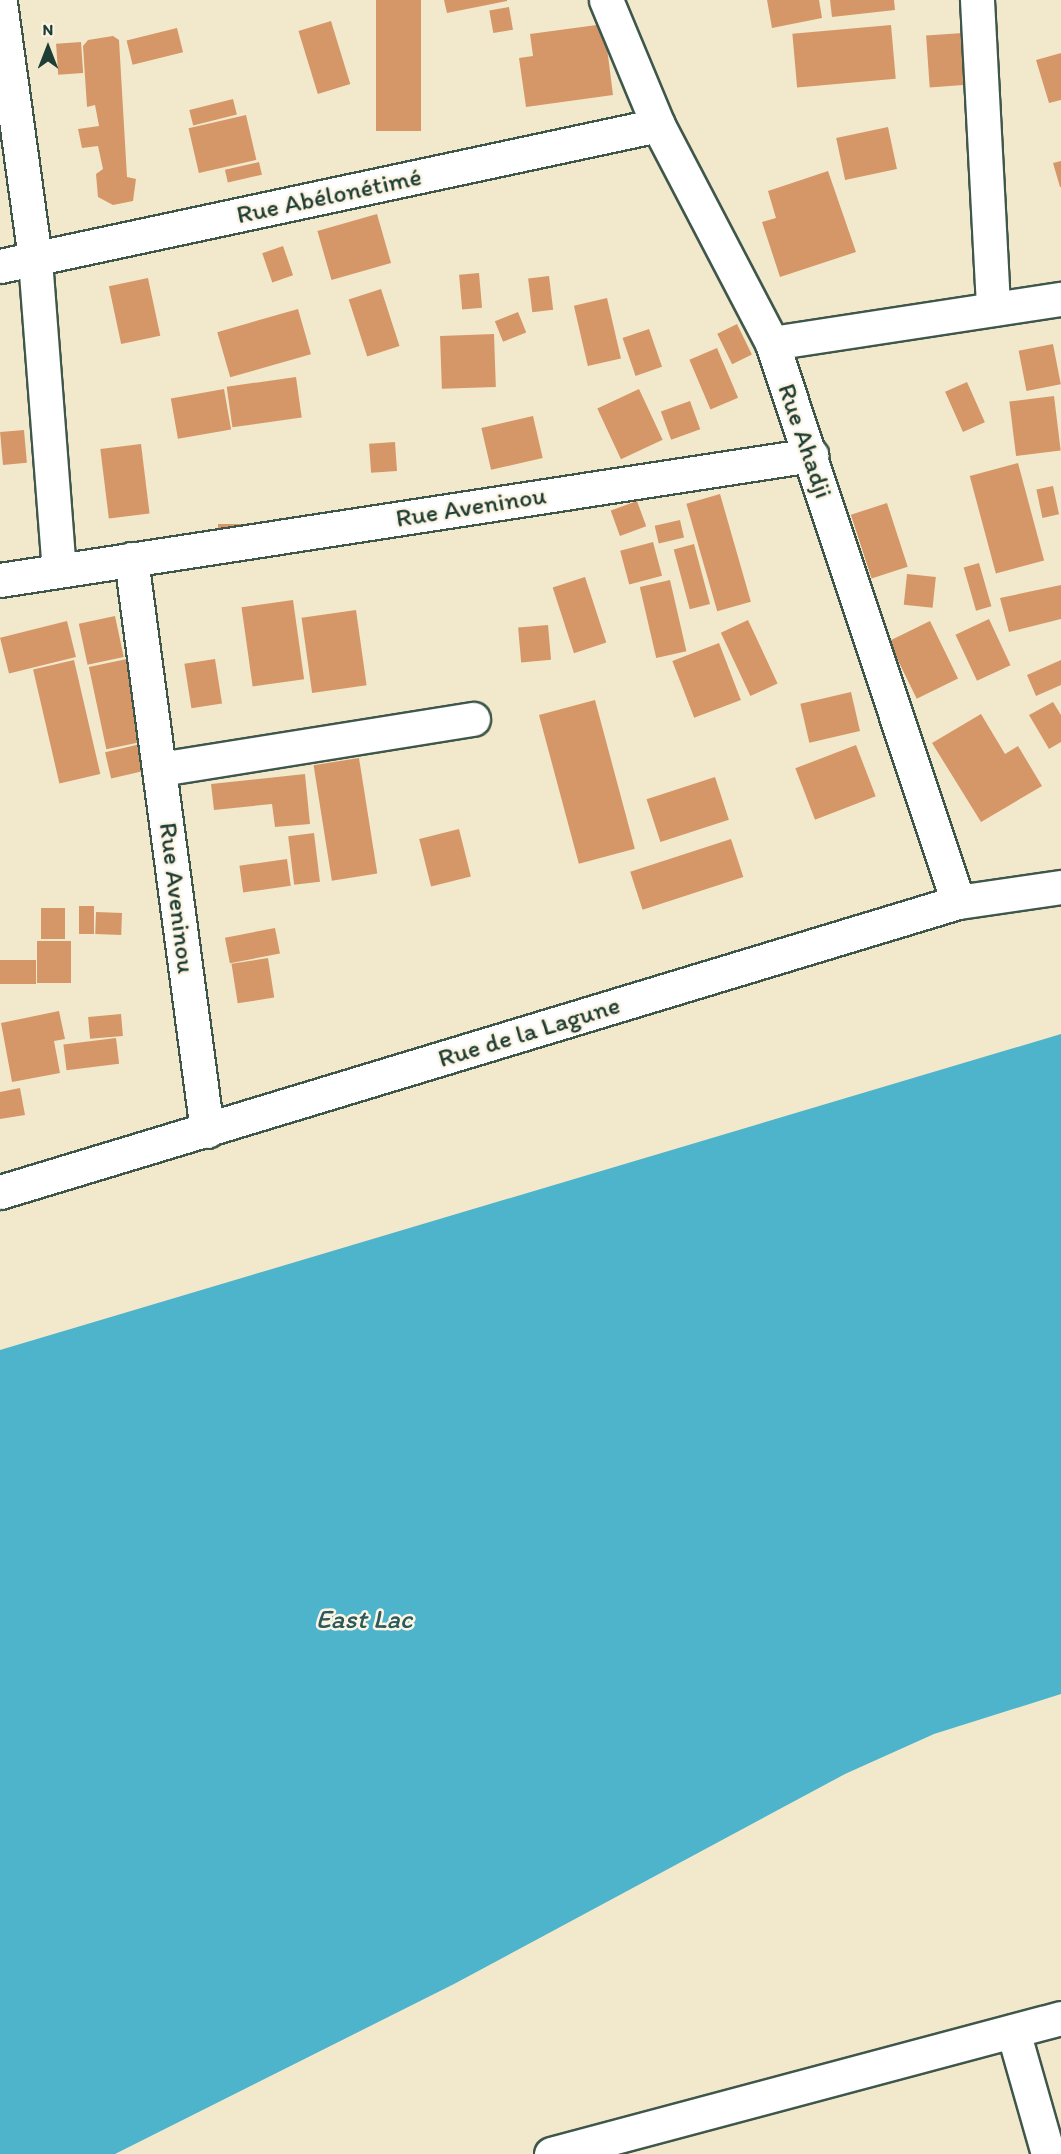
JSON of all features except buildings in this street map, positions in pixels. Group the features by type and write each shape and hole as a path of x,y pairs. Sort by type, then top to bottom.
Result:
{"street":[{"name":"Rue Ahadji","path":"606,0 658,125 772,343 958,902"},
{"path":"977,0 993,309"},
{"path":"0,3 35,260 59,569"},
{"name":"Rue Abélonétimé","path":"0,266 658,125"},
{"path":"772,343 1061,299"},
{"name":"Rue Aveninou","path":"0,580 59,569 811,455"},
{"name":"Rue Aveninou","path":"131,559 207,1131"},
{"path":"160,769 473,719"},
{"name":"Rue de la Lagune","path":"0,1192 958,902 1061,886"},
{"path":"551,2154 1061,2018"},
{"path":"1013,2031 1048,2154"}],"water":[{"name":"East Lac","path":"1061,1034 1061,1694 934,1734 845,1774 454,1984 115,2154 0,2154 0,1350"}]}
